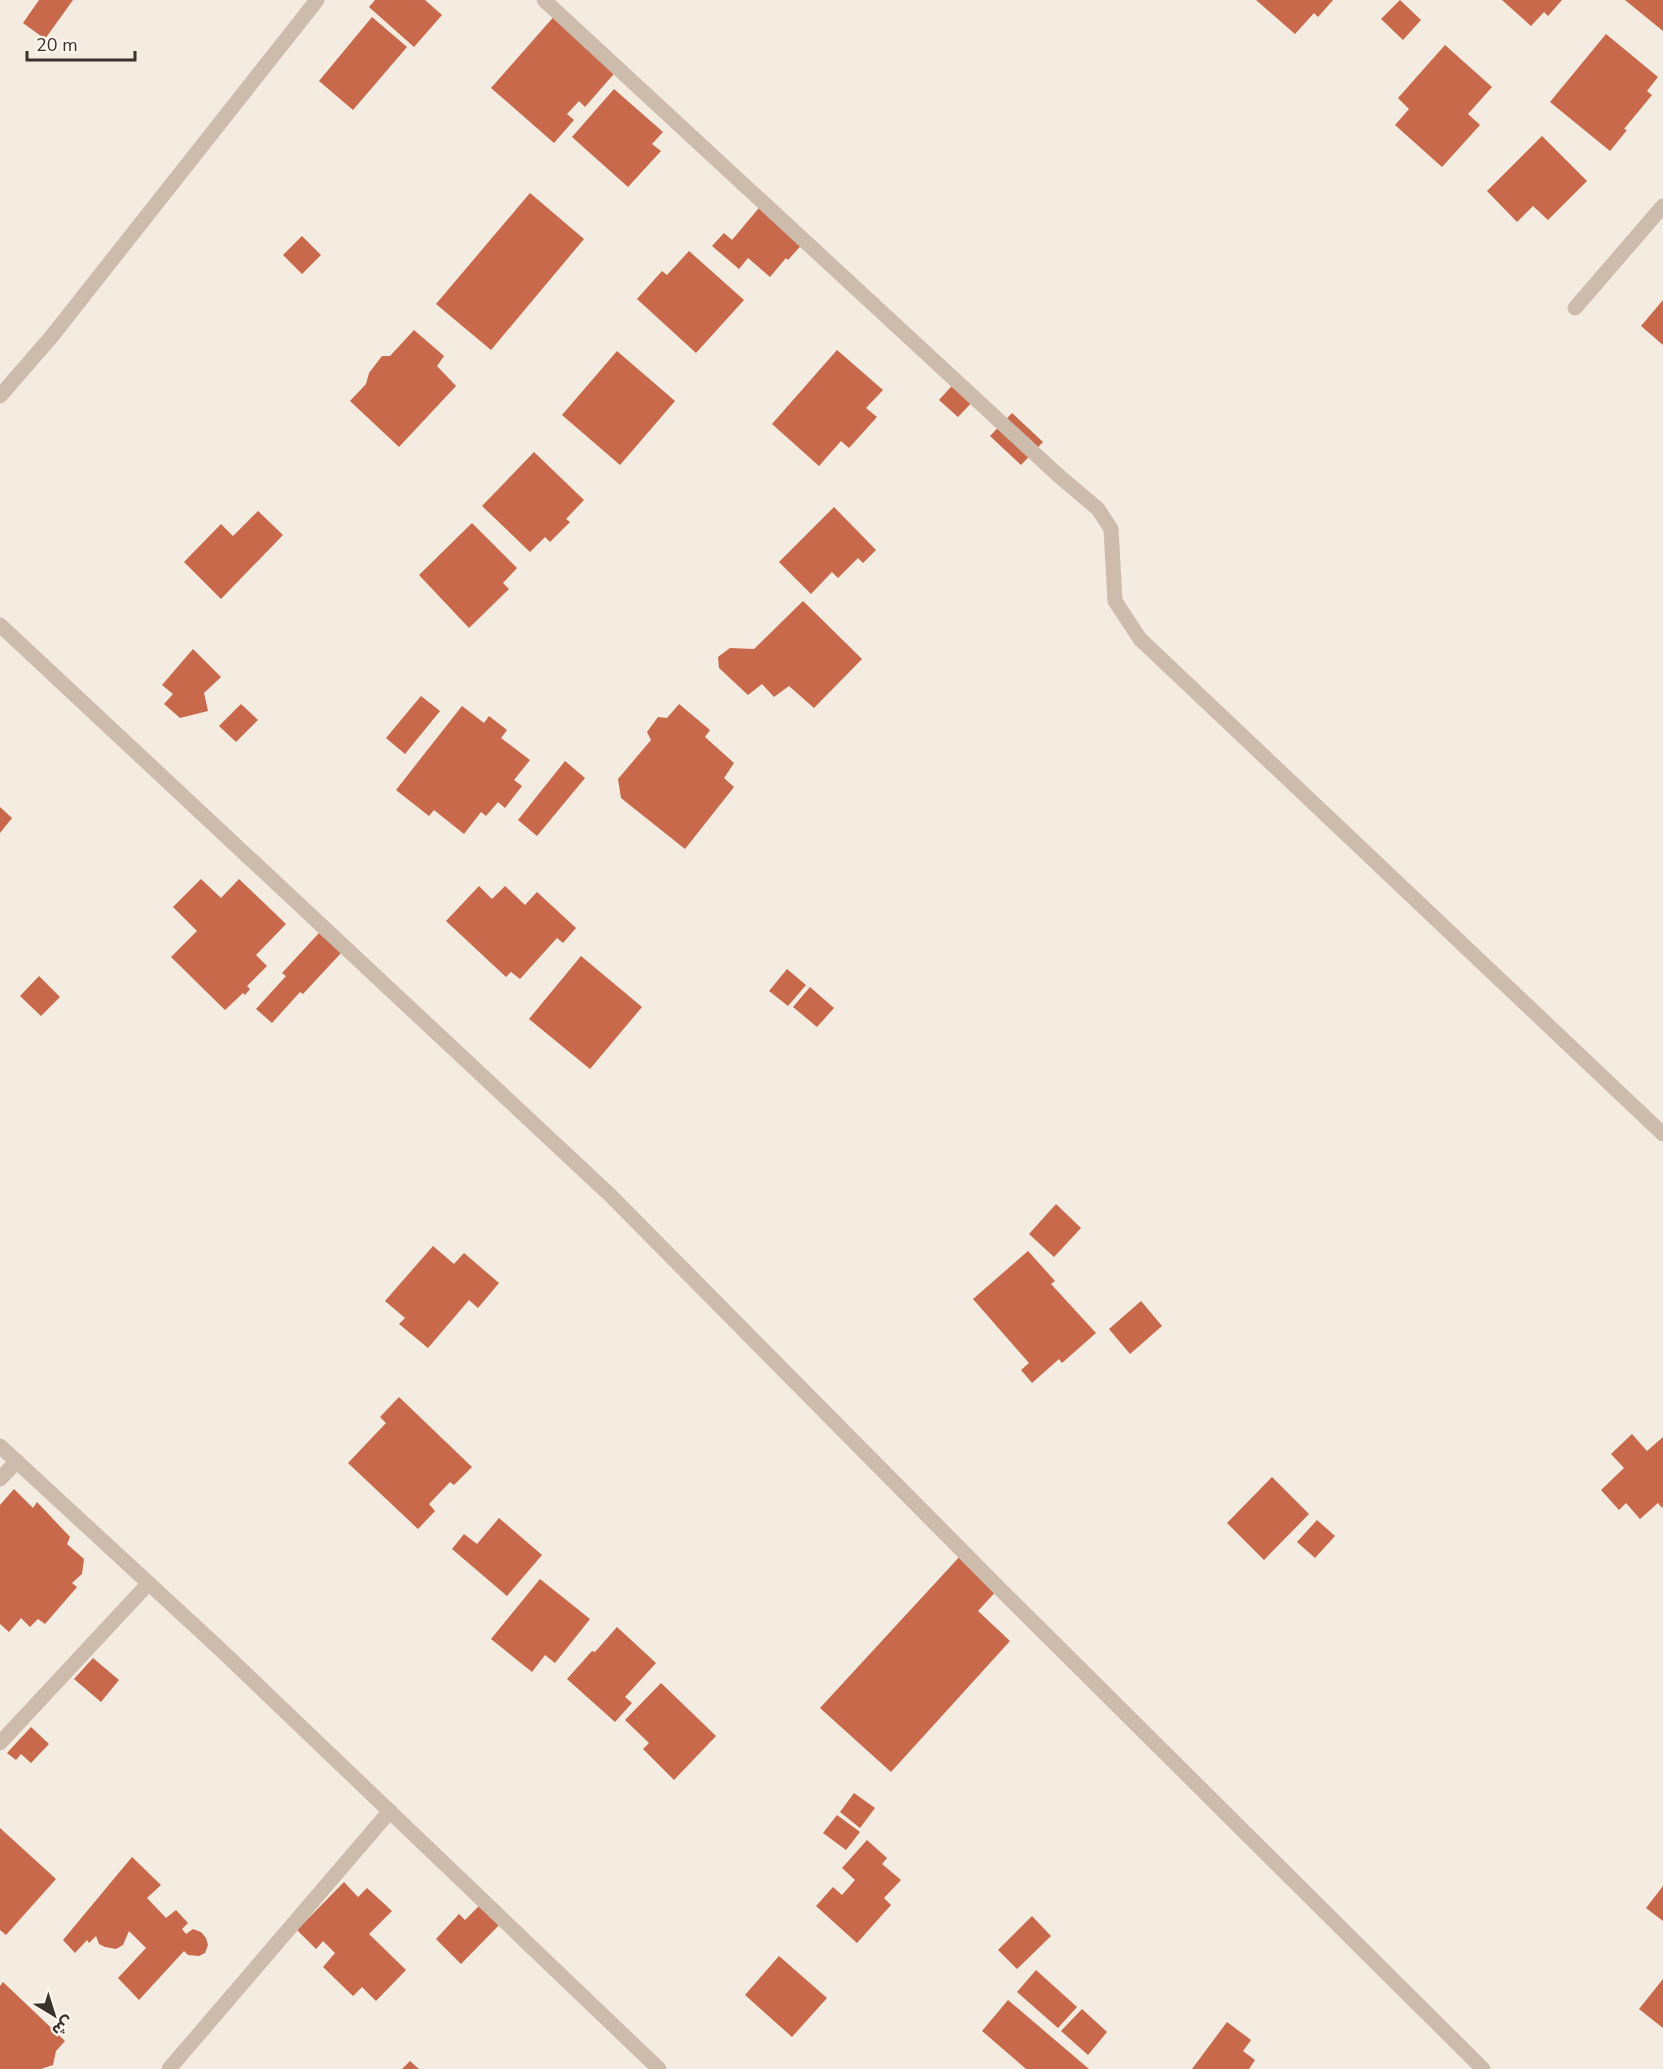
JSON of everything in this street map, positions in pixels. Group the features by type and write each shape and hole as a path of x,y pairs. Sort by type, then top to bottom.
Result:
{"street":[{"path":"0,396 52,336 317,0"},
{"path":"544,0 1059,476 1098,509 1111,529 1115,602 1140,639 1663,1134"},
{"path":"1575,308 1663,206"},
{"path":"0,625 610,1195 991,1579 1483,2069"},
{"path":"0,1446 149,1583 390,1812 643,2063 659,2069"},
{"path":"0,1479 17,1461"},
{"path":"0,1743 149,1583"},
{"path":"169,2069 390,1812"}],"building":[{"path":"39,0 73,0 45,39 23,23"},
{"path":"375,0 425,0 442,15 414,47 369,7"},
{"path":"1256,0 1333,0 1318,17 1314,13 1295,34"},
{"path":"1400,0 1421,20 1403,40 1381,19"},
{"path":"1502,0 1562,0 1548,16 1544,12 1531,26"},
{"path":"1625,0 1663,0 1663,31"},
{"path":"557,13 620,67 585,107 579,101 567,114 574,120 554,143 491,88"},
{"path":"372,17 407,47 353,110 319,81"},
{"path":"1606,34 1658,77 1647,91 1652,95 1624,129 1627,130 1610,151 1550,102"},
{"path":"1445,45 1492,87 1468,114 1480,125 1442,167 1395,125 1409,109 1398,98"},
{"path":"614,89 663,132 652,144 661,151 628,187 572,137"},
{"path":"1542,136 1587,181 1548,220 1533,206 1517,222 1487,191"},
{"path":"530,193 584,239 491,350 436,304"},
{"path":"763,203 806,240 770,277 748,258 739,269 712,246 724,233 732,240"},
{"path":"302,236 321,255 302,274 283,255"},
{"path":"689,251 744,300 696,353 637,299 662,271 667,275"},
{"path":"1663,300 1663,345 1641,326"},
{"path":"414,330 444,356 437,366 456,386 399,447 350,401 366,384 369,373 382,356 390,356"},
{"path":"837,350 883,390 866,408 877,417 849,448 841,441 819,466 772,424"},
{"path":"617,351 675,401 620,465 562,415"},
{"path":"959,378 978,396 958,417 939,400"},
{"path":"1012,413 1043,442 1021,465 990,436"},
{"path":"534,452 584,500 566,519 570,522 550,542 545,537 530,552 482,506"},
{"path":"834,507 876,550 863,563 858,558 838,578 832,572 811,594 779,562"},
{"path":"258,511 283,535 221,599 184,562 221,524 233,536"},
{"path":"472,523 517,568 503,583 509,589 469,628 419,575"},
{"path":"803,601 862,659 814,708 789,686 774,697 762,684 748,695 719,668 718,657 730,648 754,649"},
{"path":"193,649 221,677 204,693 208,711 180,718 164,704 173,694 162,685"},
{"path":"421,696 440,711 405,754 386,738"},
{"path":"241,704 258,720 236,742 219,726"},
{"path":"679,704 710,730 705,737 734,763 724,778 734,787 685,849 621,798 618,779 651,740 647,732 658,717 667,718"},
{"path":"462,706 484,723 489,716 507,730 501,738 530,760 514,780 522,786 505,808 498,802 486,816 481,812 464,834 434,810 429,816 396,790"},
{"path":"565,761 585,778 537,836 518,820"},
{"path":"0,807 12,818 0,833"},
{"path":"201,879 221,898 239,879 286,924 256,955 267,966 247,986 250,989 245,995 243,993 225,1010 171,957 197,931 173,907"},
{"path":"479,886 492,899 505,886 525,905 537,892 576,928 563,943 557,938 520,979 511,972 506,977 446,921"},
{"path":"319,933 341,953 303,994 300,992 272,1023 256,1009 286,976 282,973"},
{"path":"581,956 642,1007 590,1069 529,1019"},
{"path":"787,969 806,985 788,1006 769,991"},
{"path":"39,976 60,997 41,1016 20,996"},
{"path":"810,987 834,1008 817,1027 793,1007"},
{"path":"1056,1204 1081,1228 1054,1257 1029,1234"},
{"path":"433,1246 454,1264 464,1253 499,1283 478,1308 469,1300 428,1348 399,1324 405,1318 385,1301"},
{"path":"1028,1251 1055,1281 1051,1284 1096,1333 1062,1363 1059,1359 1032,1383 1021,1370 1029,1363 973,1299"},
{"path":"1141,1301 1162,1326 1130,1354 1109,1329"},
{"path":"399,1397 472,1467 454,1485 450,1482 429,1504 435,1511 418,1529 348,1463 386,1423 380,1417"},
{"path":"1632,1434 1647,1451 1663,1437 1663,1506 1662,1508 1658,1503 1640,1519 1626,1503 1619,1510 1601,1490 1624,1468 1611,1454"},
{"path":"1272,1477 1309,1514 1264,1560 1227,1523"},
{"path":"14,1489 33,1508 37,1502 70,1537 67,1544 84,1559 82,1574 72,1583 77,1587 45,1624 38,1619 30,1627 21,1618 9,1632 0,1624 0,1505"},
{"path":"499,1518 542,1555 507,1596 452,1549 464,1534 477,1544"},
{"path":"1317,1520 1335,1536 1315,1558 1297,1542"},
{"path":"962,1554 999,1588 978,1611 1010,1641 891,1772 820,1708"},
{"path":"540,1579 590,1619 555,1663 545,1655 532,1672 491,1639"},
{"path":"617,1627 656,1663 625,1697 632,1703 615,1722 567,1679"},
{"path":"93,1658 119,1680 101,1702 74,1679"},
{"path":"661,1683 716,1736 674,1780 643,1749 649,1743 625,1720"},
{"path":"31,1727 49,1744 31,1763 21,1754 16,1760 7,1753"},
{"path":"854,1793 875,1808 860,1828 840,1812"},
{"path":"837,1815 860,1832 846,1850 823,1833"},
{"path":"0,1828 56,1879 6,1935 0,1930"},
{"path":"867,1840 887,1858 882,1864 901,1880 884,1898 891,1905 857,1943 816,1906 833,1887 842,1895 855,1880 842,1868"},
{"path":"132,1857 161,1885 147,1898 166,1918 176,1910 188,1923 182,1929 186,1934 193,1929 201,1932 208,1945 205,1953 199,1956 188,1955 184,1951 139,2000 118,1978 146,1948 129,1931 123,1945 116,1949 99,1944 96,1936 89,1943 87,1940 75,1953 63,1940"},
{"path":"344,1882 358,1897 367,1888 392,1911 369,1934 406,1970 376,2001 362,1987 353,1996 323,1967 335,1953 323,1941 316,1949 297,1930"},
{"path":"1663,1886 1663,1921 1646,1908"},
{"path":"484,1901 504,1920 461,1964 436,1939 459,1914 465,1920"},
{"path":"1032,1916 1051,1936 1017,1969 998,1950"},
{"path":"779,1956 827,1998 792,2037 745,1995"},
{"path":"1036,1970 1077,2007 1058,2028 1017,1992"},
{"path":"1663,1979 1663,2028 1639,2009"},
{"path":"3,1982 65,2041 56,2051 53,2065 41,2069 0,2069 0,1986"},
{"path":"1008,2000 1089,2069 1026,2069 982,2031"},
{"path":"1082,2009 1107,2032 1088,2055 1061,2031"},
{"path":"1227,2022 1251,2040 1243,2051 1255,2060 1249,2069 1192,2069"},
{"path":"410,2061 419,2069 402,2069"}]}
